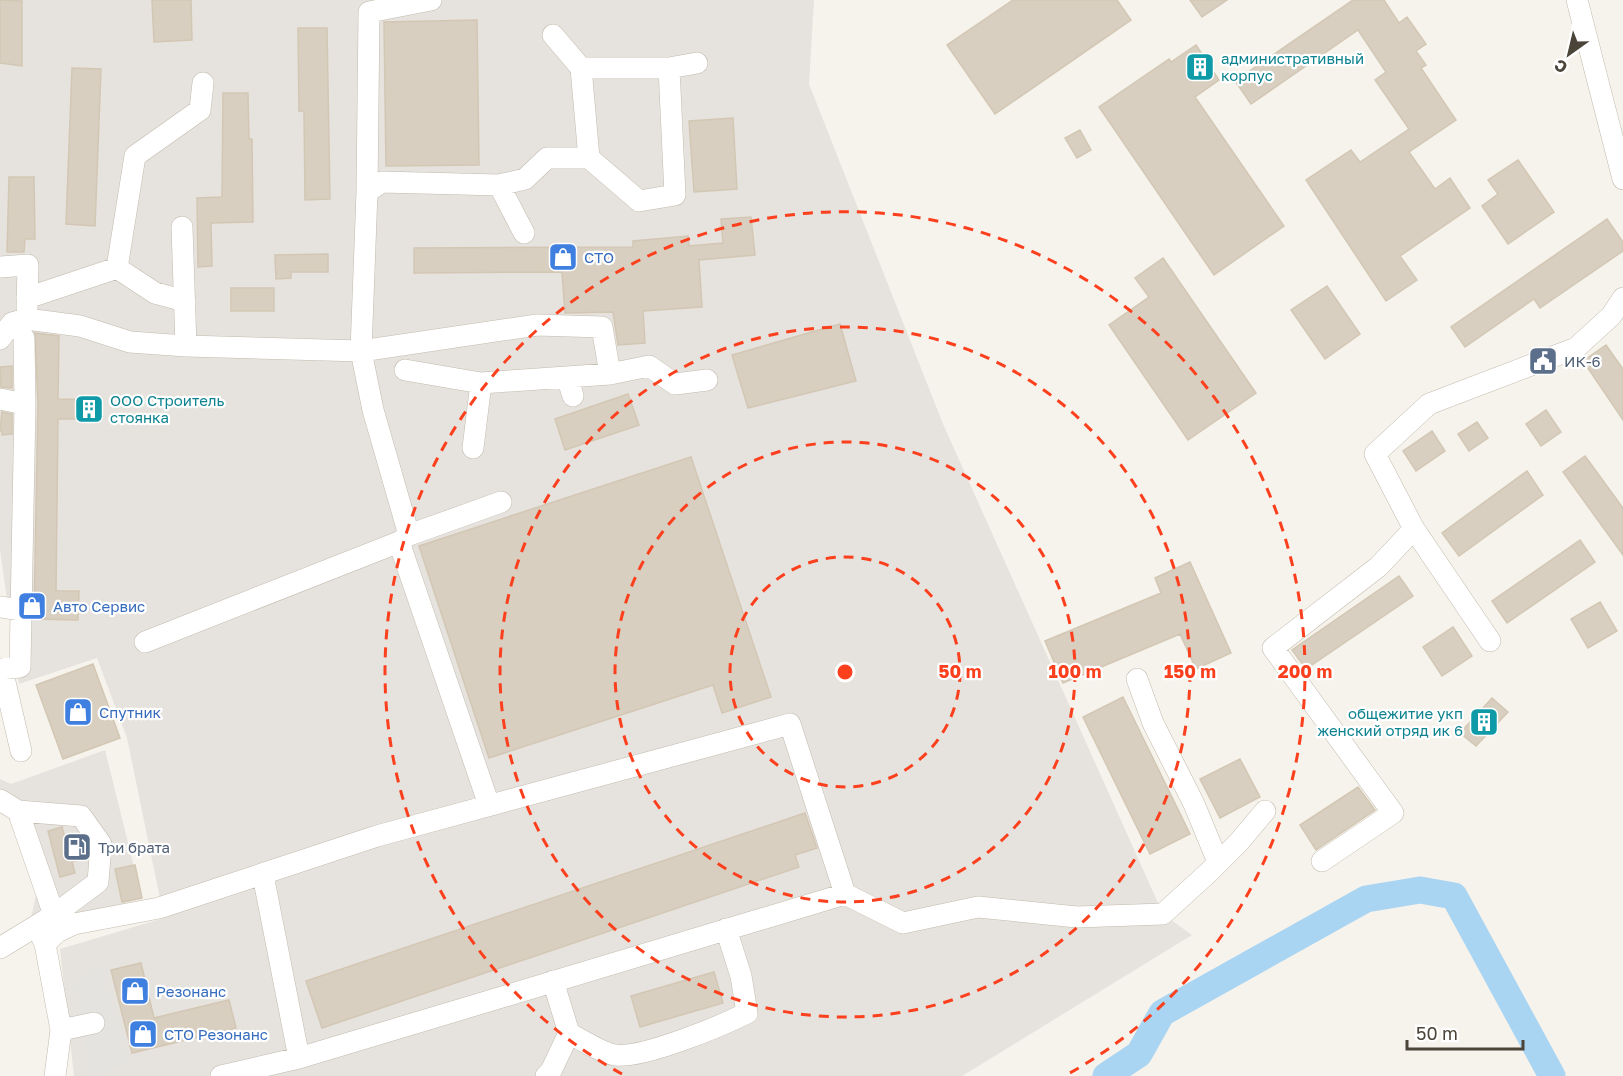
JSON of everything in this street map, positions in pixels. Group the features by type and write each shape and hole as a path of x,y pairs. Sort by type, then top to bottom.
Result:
{"street":[{"path":"431,0 369,12 367,192 361,351 404,539 489,805"},
{"path":"1577,0 1623,179"},
{"path":"553,34 581,68 589,158"},
{"path":"581,68 669,68 696,63"},
{"path":"367,192 382,182 499,185 525,179 547,158 589,158 639,201 675,195 669,68"},
{"path":"117,267 135,156 200,110 203,83"},
{"path":"499,185 524,233"},
{"path":"182,227 186,345"},
{"path":"0,267 28,265 20,667 1,669 21,751"},
{"path":"117,267 155,293 185,301"},
{"path":"0,339 12,323 26,318 117,267"},
{"path":"1490,641 1414,529 1375,454 1429,404 1576,348 1611,316 1623,298"},
{"path":"26,318 80,326 130,342 361,351 537,325 602,327 610,374"},
{"path":"405,370 481,383 570,387 610,374 649,366 675,384 707,380"},
{"path":"473,448 481,383"},
{"path":"0,399 25,404"},
{"path":"145,642 501,502"},
{"path":"1322,861 1393,813 1273,648 1377,567 1414,529"},
{"path":"0,608 21,610"},
{"path":"1137,679 1153,723 1194,804 1218,862"},
{"path":"45,928 57,932 74,924 159,908 377,836 790,724 845,894"},
{"path":"0,948 45,928 98,882 101,844 81,816 9,806 45,928 61,1030 55,1076"},
{"path":"221,1076 299,1058 845,894 903,923 978,907 1077,917 1163,914 1218,862 1265,811"},
{"path":"263,875 299,1058"},
{"path":"568,1033 614,1055 638,1053 712,1030 747,1013 741,975 726,929"},
{"path":"546,1076 551,1071 568,1033 553,981"},
{"path":"61,1030 94,1023"}],"shaded area":[{"path":"0,0 814,0 809,84 943,424 1163,914 1192,935 962,1076 74,1076 60,949 164,918 127,738 97,658 19,684 0,550"},
{"name":"Три брата","path":"105,750 142,899 88,912 26,940 36,895 19,830 0,797 0,779 11,784"},
{"path":"103,963 130,1065 89,1076 73,981"}],"building":[{"path":"0,0 22,1 22,66 0,63"},
{"path":"152,0 191,0 192,40 154,42"},
{"path":"1013,0 1117,0 1131,20 995,114 947,45"},
{"path":"1190,0 1227,0 1202,17"},
{"path":"1353,0 1384,0 1399,23 1407,17 1426,44 1416,51 1426,65 1421,68 1456,120 1409,152 1435,189 1450,178 1470,208 1400,256 1417,280 1386,301 1306,180 1351,150 1360,162 1409,129 1375,80 1386,72 1358,30 1251,104 1235,81"},
{"path":"477,20 479,165 386,166 384,22"},
{"path":"298,28 327,28 330,199 305,200 304,111 299,111"},
{"path":"1196,45 1219,80 1195,97 1284,226 1214,275 1099,107 1169,59 1171,62"},
{"path":"72,68 101,69 95,226 66,224"},
{"path":"223,93 248,93 249,139 252,139 253,222 211,223 212,266 198,267 197,198 222,197"},
{"path":"733,118 737,189 694,192 689,121"},
{"path":"1080,130 1091,150 1077,158 1065,138"},
{"path":"1518,160 1554,212 1508,244 1482,206 1498,194 1488,180"},
{"path":"9,177 34,177 35,239 25,239 24,252 7,252"},
{"path":"751,217 755,255 699,260 702,307 643,311 645,343 618,345 613,312 565,313 562,272 414,273 414,248 633,247 633,241 688,236 689,246 723,243 721,219"},
{"path":"1607,219 1623,242 1623,251 1540,308 1534,299 1465,347 1451,327"},
{"path":"328,254 328,272 291,272 291,278 276,279 275,255"},
{"path":"1163,258 1256,393 1188,440 1109,325 1149,297 1135,278"},
{"path":"1327,286 1360,334 1325,359 1291,310"},
{"path":"231,288 274,288 274,311 231,311"},
{"path":"840,324 856,381 748,408 732,355"},
{"path":"35,333 59,336 58,399 101,400 101,419 58,419 56,591 79,591 78,620 34,619 38,404"},
{"path":"1606,345 1623,369 1623,420 1583,361"},
{"path":"12,366 12,388 1,387 0,367"},
{"path":"628,394 639,425 565,450 555,419"},
{"path":"1546,410 1561,432 1541,446 1526,424"},
{"path":"2,412 12,414 12,434 2,435 0,431"},
{"path":"1477,422 1488,438 1469,451 1458,434"},
{"path":"1432,431 1445,451 1416,471 1403,451"},
{"path":"1585,456 1623,508 1623,555 1563,472"},
{"path":"691,457 771,697 722,713 713,685 489,758 419,546"},
{"path":"1527,471 1543,495 1459,556 1442,533"},
{"path":"1580,540 1595,562 1507,623 1492,601"},
{"path":"1190,562 1231,653 1196,669 1180,634 1063,683 1045,641 1161,593 1155,578"},
{"path":"1399,576 1413,596 1306,669 1292,650"},
{"path":"1600,602 1617,631 1588,648 1571,619"},
{"path":"1453,627 1472,656 1442,676 1423,647"},
{"name":"Спутник","path":"93,664 120,738 63,759 36,685"},
{"path":"1123,697 1190,834 1150,854 1083,717"},
{"name":"общежитие укп женский отряд ик 6","path":"1492,698 1508,712 1476,746 1460,733"},
{"path":"1240,759 1260,797 1220,818 1200,779"},
{"path":"1358,787 1375,810 1316,850 1300,825"},
{"path":"805,813 817,848 795,855 799,867 322,1028 306,981"},
{"path":"62,827 66,842 81,838 88,848 87,858 72,862 75,873 60,877 48,831"},
{"path":"135,865 142,898 122,902 115,869"},
{"path":"141,963 154,1018 229,1000 236,1028 132,1053 111,970"},
{"path":"714,972 723,1003 640,1027 631,996"}],"waterway":[{"path":"1106,1076 1139,1054 1162,1013 1366,899 1420,890 1454,896 1552,1076"}],"place":[{"name":"административный корпус","path":"1200,67"},
{"name":"СТО","path":"563,257"},
{"name":"ИК-6","path":"1543,361"},
{"name":"ООО Строитель стоянка","path":"89,409"},
{"name":"Авто Сервис","path":"32,606"},
{"name":"Спутник","path":"78,712"},
{"name":"общежитие укп женский отряд ик 6","path":"1484,722"},
{"name":"Три брата","path":"77,847"},
{"name":"Резонанс","path":"135,991"},
{"name":"СТО Резонанс","path":"143,1034"}]}
